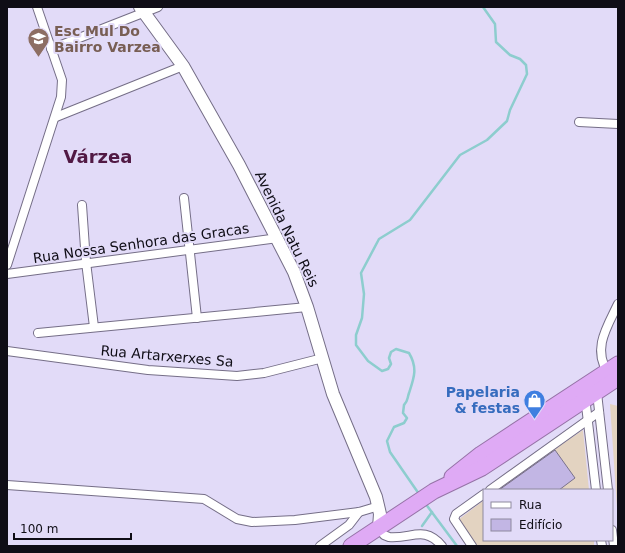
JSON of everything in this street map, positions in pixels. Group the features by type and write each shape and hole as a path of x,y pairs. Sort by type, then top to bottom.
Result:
{"highway":[{"path":"351,546 432,492 481,454 589,394 615,376"}],"street":[{"path":"7,265 56,117 61,96 62,80 37,7"},
{"path":"51,49 142,10 158,7"},
{"name":"Avenida Natu Reis","path":"142,10 182,66 278,238 294,272 307,306 336,403 370,478 379,506 379,528"},
{"path":"56,117 182,66"},
{"path":"579,122 618,124"},
{"path":"184,198 191,249 197,318"},
{"path":"82,205 86,262 94,327"},
{"name":"Rua Nossa Senhora das Gracas","path":"7,274 86,262 278,238"},
{"path":"615,376 602,362 601,344 618,304"},
{"path":"38,333 307,306"},
{"name":"Rua Artarxerxes Sa","path":"7,350 148,370 237,376 264,373 323,358"},
{"path":"589,394 599,412 608,489"},
{"path":"589,394 588,419 596,489"},
{"path":"491,489 599,412"},
{"path":"7,485 204,498 231,516 252,522 295,520 359,512 379,506"},
{"path":"472,546 454,519 456,514 483,495"},
{"path":"320,546 349,525 359,512"},
{"path":"379,528 384,535 389,537 427,534 435,538 442,546"}],"shaded area":[{"path":"610,404 618,406 618,523"},
{"path":"583,430 589,489 498,489"},
{"path":"483,501 483,541 594,541 594,546 477,546 458,520"}],"building":[{"path":"555,450 575,478 560,489 500,489"}],"waterway":[{"path":"419,494 390,452 387,441 394,427 404,423 407,418 403,413 404,405 407,401 414,378 414,363 409,353 396,349 391,352 389,358 391,364 388,369 382,371 368,361 356,345 356,335 362,318 364,294 361,273 379,239 410,220 460,155 487,140 507,121 510,110 527,74 526,65 520,59 510,55 496,42 495,24 483,7"},
{"path":"425,503 457,546"},
{"path":"422,526 432,512"}],"place":[{"name":"Esc Mul Do Bairro Varzea","path":"38,58"},
{"name":"Papelaria & festas","path":"535,420"}],"district":[{"name":"Várzea","path":"98,156"}]}
